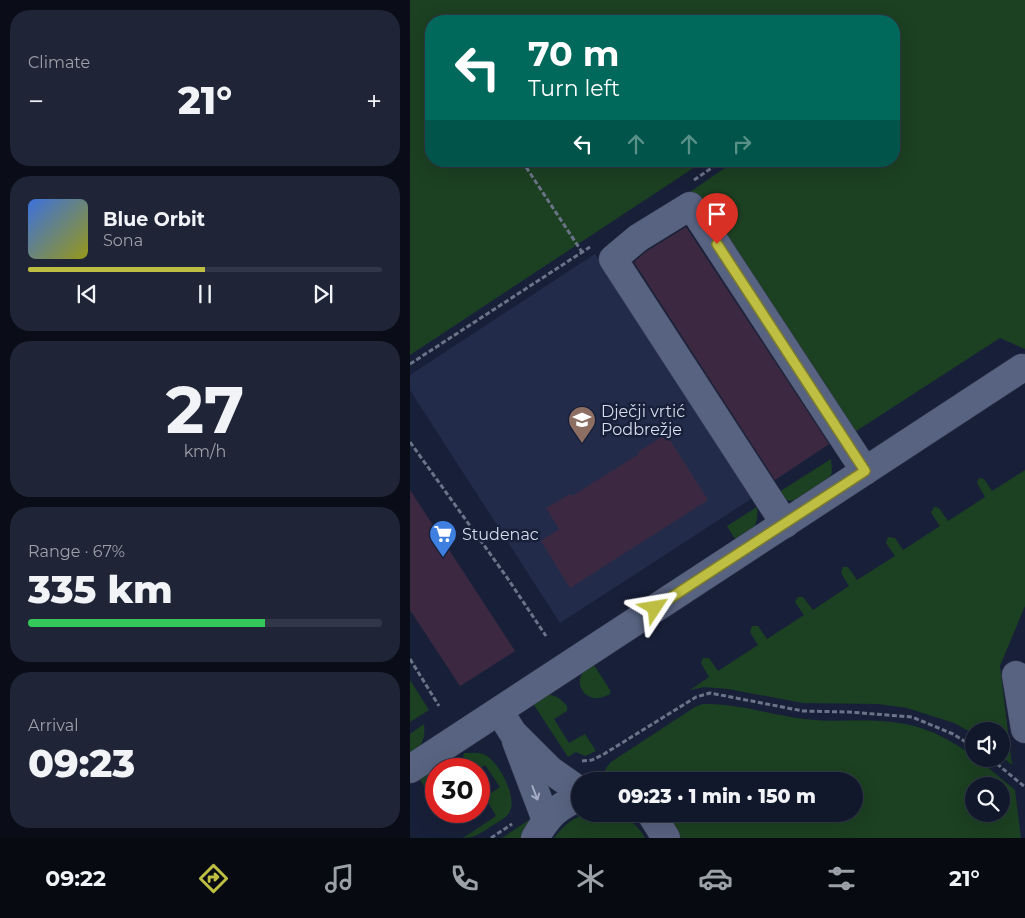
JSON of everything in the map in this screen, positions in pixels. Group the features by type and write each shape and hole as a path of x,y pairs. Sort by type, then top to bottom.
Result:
{"street":[{"path":"785,524 613,259 638,238 690,206 696,212 865,471"},
{"path":"410,769 506,722 785,524 1022,368"},
{"path":"1016,675 1025,729"},
{"path":"506,722 550,770 571,785"},
{"path":"506,722 540,829 564,804 571,801"},
{"path":"657,822 666,838"}],"path":[{"path":"526,167 582,252"},
{"path":"690,182 713,167"},
{"path":"410,364 595,244"},
{"path":"410,442 506,576 546,636"},
{"path":"410,659 439,706"},
{"path":"579,760 592,760 604,754 696,697 710,693 803,711 849,712 912,717 953,734 965,741"},
{"path":"1001,767 1025,786"},
{"path":"491,838 512,824 515,819"}],"shaded area":[{"name":"Dječji vrtić Podbrežje","path":"595,254 754,497 560,623 410,390 410,375"}],"green space":[{"path":"410,0 1025,0 1025,349 1000,338 850,435 690,192 726,167 900,167 900,15 425,15 425,167 695,167 410,355"},
{"path":"831,459 832,469 829,479 804,497 790,501 776,494"},
{"path":"1025,470 1025,606 1000,666 1007,722 965,722 965,729 954,723 907,708 878,704 803,703 728,689 704,687 690,690 709,677 701,663 703,658 709,658 718,671 758,645 750,632 752,626 758,626 767,639 804,615 795,602 798,597 803,597 813,610 849,586 841,573 843,567 848,567 857,580 895,556 886,543 888,537 895,538 903,550 940,526 931,513 934,507 939,508 948,521 985,497 977,483 979,478 984,479 992,491"},
{"path":"757,507 756,524 747,535 737,542 727,526"},
{"path":"592,662 610,690 610,694 604,697 594,698 588,696 580,685 582,673"},
{"path":"410,680 429,710 410,722"},
{"path":"545,694 558,697 567,706 567,711 554,719 569,743 585,734 596,751 585,756 576,752 568,757 532,702"},
{"path":"703,704 742,707 804,719 887,722 916,726 947,739 965,751 965,767 988,767 1000,777 965,777 965,822 1010,822 1010,786 1015,790 1021,838 680,838 672,822 863,822 863,772 605,772 611,762 695,707"},
{"path":"424,724 422,742 410,756 410,734"},
{"path":"464,753 476,753 490,758 463,758"},
{"path":"490,758 500,770 509,789 511,806 509,813 478,835 463,838 486,823 490,823 490,820 496,816 490,806 490,794 500,787 490,772"},
{"path":"425,774 425,788 418,777"},
{"path":"529,820 525,838 502,838"},
{"path":"571,821 631,822 645,838 554,838"}],"building":[{"path":"686,227 829,444 775,480 634,262 647,251"},
{"path":"666,434 708,500 570,588 541,541 559,529 546,508 570,494 572,496 639,454 638,452"},
{"path":"410,490 515,651 460,686 410,610"}],"place":[{"name":"Dječji vrtić Podbrežje","path":"582,444"},
{"name":"Studenac","path":"443,558"}],"route":[{"path":"655,608 865,471 717,244"}]}
